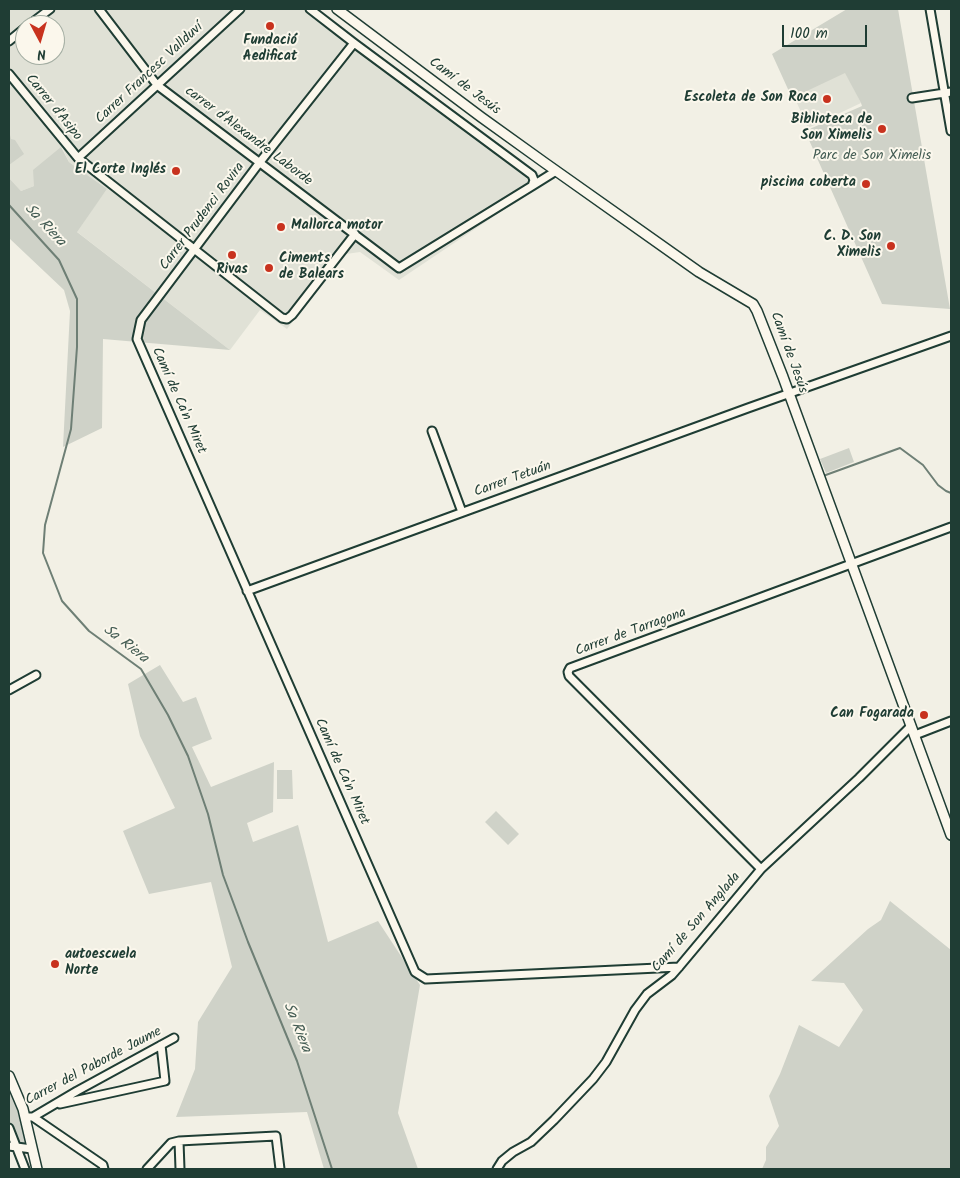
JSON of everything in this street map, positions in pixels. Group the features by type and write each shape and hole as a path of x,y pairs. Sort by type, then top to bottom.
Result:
{"street":[{"name":"carrer d'Alexandre Laborde","path":"99,9 158,85 399,268 533,183"},
{"name":"Carrer Francesc Vallduví","path":"78,158 240,9"},
{"path":"310,9 354,44 532,175 533,183 556,171"},
{"name":"Camí de Jesús","path":"337,9 556,171 699,272 753,304 951,835"},
{"path":"930,9 948,92 951,130"},
{"name":"Carrer Prudenci Rovira","path":"137,338 141,320 194,248 354,44"},
{"name":"Carrer d'Asipo","path":"9,74 78,158 282,318 287,319 292,315 355,234"},
{"path":"912,98 948,92"},
{"name":"Carrer Tetuán","path":"248,591 951,336"},
{"name":"Camí de Ca'n Miret","path":"137,338 415,972 426,979 679,967"},
{"path":"432,431 462,512"},
{"path":"851,564 951,527"},
{"name":"Carrer de Tarragona","path":"761,869 576,683 568,672 570,668 851,564"},
{"path":"9,690 36,675"},
{"path":"913,730 951,721"},
{"name":"Camí de Son Anglada","path":"497,1169 502,1161 513,1152 531,1142 578,1095 606,1062 635,1010 647,994 672,975 761,869 913,730"},
{"name":"Carrer del Paborde Jaume","path":"29,1117 174,1038"},
{"path":"54,1105 165,1080 161,1045"},
{"path":"9,1076 23,1109 29,1117 103,1165 104,1169"},
{"path":"29,1117 32,1149 37,1169"},
{"path":"9,1128 25,1169"},
{"path":"147,1169 171,1143 276,1136 280,1169"},
{"path":"179,1141 180,1169"},
{"path":"9,1146 32,1149"}],"shaded area":[{"path":"9,9 312,9 548,180 399,280 360,252 346,254 287,329 260,310 230,350 76,231 107,189 69,162 62,147 34,186 21,191 9,178"},
{"name":"Escoleta de Son Roca","path":"845,70 861,103 808,128 793,94"}],"green space":[{"name":"Parc de Son Ximelis","path":"847,9 898,9 950,309 882,304 805,131 862,106 861,103 845,73 792,98 772,54"},
{"path":"10,135 11,139 15,140 24,154 9,165"},
{"path":"61,147 69,162 107,189 77,232 230,350 103,339 102,428 63,447 70,311 64,290 9,238 9,178 21,191 34,186 33,170"},
{"path":"849,448 854,462 826,473 820,459"},
{"path":"160,665 183,702 196,697 212,739 192,747 211,787 274,762 273,812 247,823 253,842 298,825 328,942 378,921 420,985 398,1113 418,1169 324,1169 307,1112 176,1117 195,1069 198,1022 232,967 211,882 149,894 123,831 175,808 140,736 128,684"},
{"path":"277,770 292,770 293,799 277,799"},
{"path":"496,811 519,834 508,845 485,822"},
{"path":"890,901 951,950 951,1169 762,1169 766,1160 766,1147 779,1126 769,1096 780,1074 799,1025 839,1047 863,1010 844,983 811,981 868,929 881,920"},
{"path":"9,1088 15,1102 27,1147 18,1146 9,1124"}],"waterway":[{"name":"Sa Riera","path":"9,205 59,260 77,299 77,347 71,429 45,525 43,553 62,601 89,631 141,669 168,715 188,756 208,814 223,875 248,942 297,1061 332,1169"},
{"path":"823,476 900,448 923,465 938,485 951,493"}],"place":[{"name":"Fundació Aedificat","path":"270,26"},
{"name":"Escoleta de Son Roca","path":"827,99"},
{"name":"Biblioteca de Son Ximelis","path":"882,129"},
{"name":"El Corte Inglés","path":"176,171"},
{"name":"piscina coberta","path":"866,184"},
{"name":"Mallorca motor","path":"281,227"},
{"name":"C. D. Son Ximelis","path":"891,246"},
{"name":"Rivas","path":"232,255"},
{"name":"Ciments de Balears","path":"269,268"},
{"name":"Can Fogarada","path":"924,715"},
{"name":"autoescuela Norte","path":"55,964"}]}
